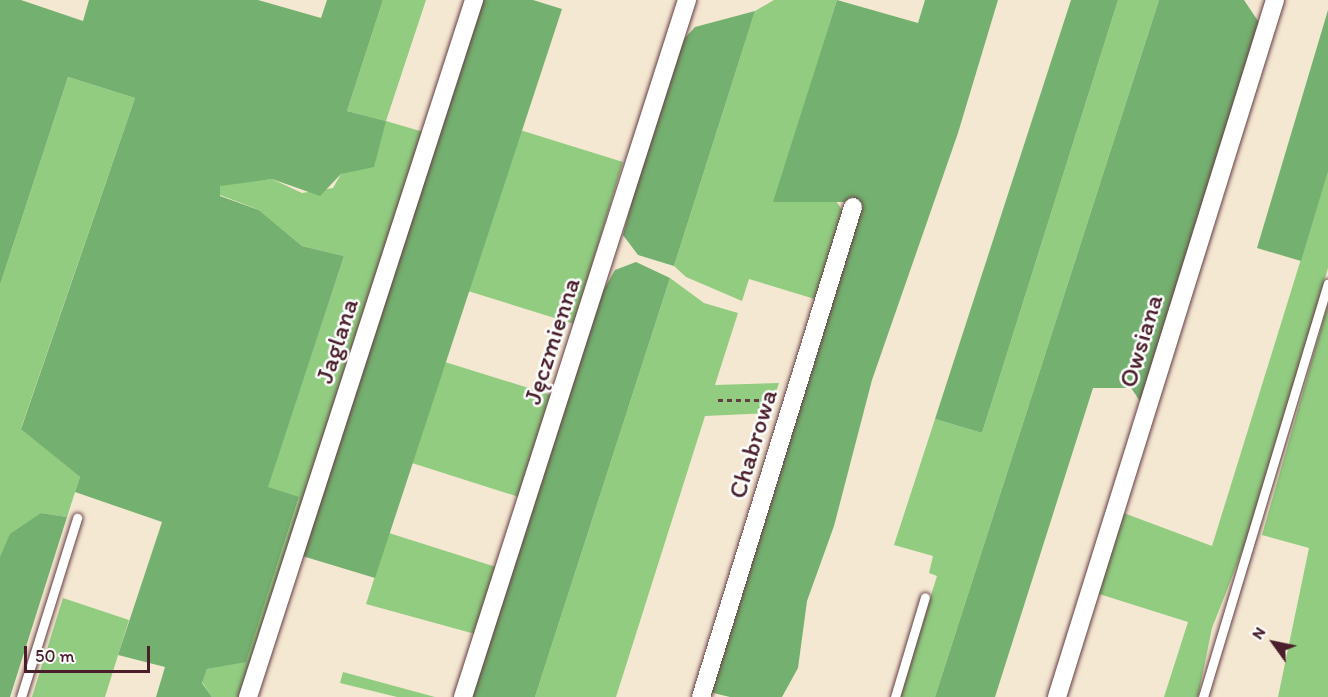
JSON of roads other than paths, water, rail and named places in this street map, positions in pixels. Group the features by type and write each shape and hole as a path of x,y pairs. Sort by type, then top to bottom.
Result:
{"street":[{"name":"Jaglana","path":"248,697 474,0"},
{"name":"Jęczmienna","path":"462,697 687,0"},
{"name":"Owsiana","path":"1057,697 1275,0"},
{"name":"Chabrowa","path":"701,697 853,207"}],"lane":[{"path":"1203,697 1328,283"},
{"path":"21,697 77,518"},
{"path":"895,697 926,597"}]}
